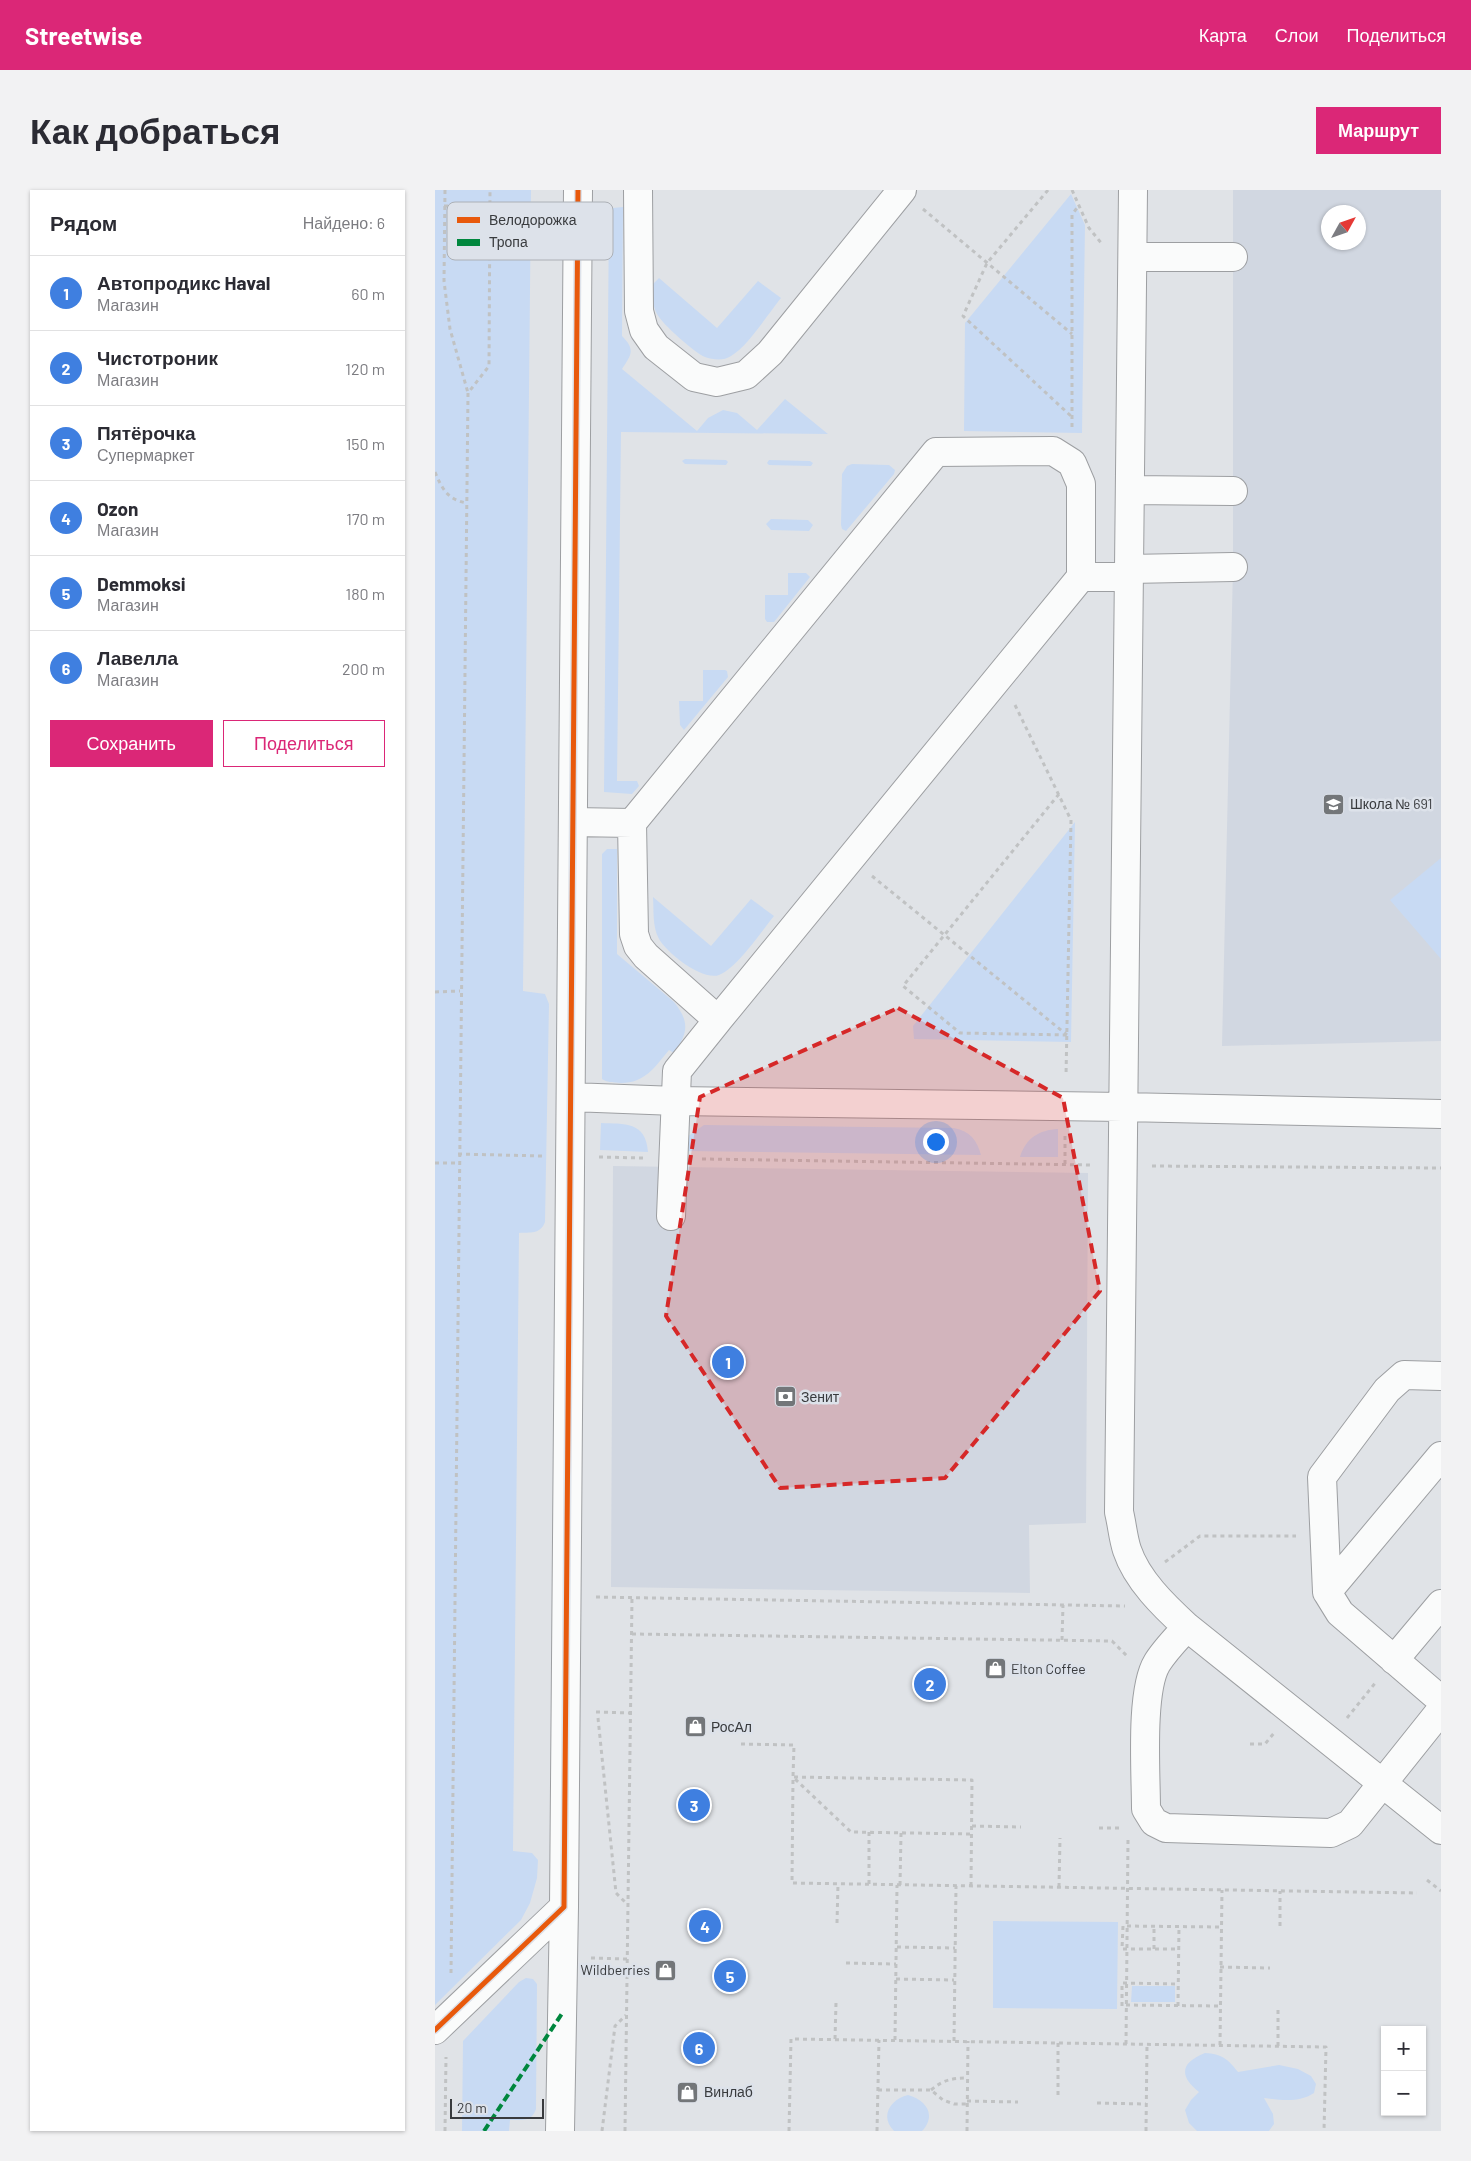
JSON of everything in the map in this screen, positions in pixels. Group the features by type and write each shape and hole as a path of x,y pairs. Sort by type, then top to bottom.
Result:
{"street":[{"path":"638,190 639,310 644,330 656,346 694,377 717,382 746,375 770,353 902,190"},
{"path":"1133,190 1119,1512 1127,1551 1143,1579 1165,1606 1187,1627 1441,1830"},
{"path":"1133,257 1233,257"},
{"path":"560,2131 564,1907 577,260"},
{"path":"671,1216 677,1071 1081,576 1081,484 1072,463 1053,451 935,452 632,823 635,934 638,946 646,956 718,1020"},
{"path":"1130,490 1233,491"},
{"path":"1081,576 1233,567"},
{"path":"573,822 632,823"},
{"path":"571,1097 675,1101 1066,1106 1441,1114"},
{"path":"1441,1376 1404,1375 1387,1390 1322,1477 1327,1592 1339,1614 1441,1700"},
{"path":"1327,1592 1441,1456"},
{"path":"1394,1660 1441,1604"},
{"path":"1187,1627 1157,1663 1150,1680 1147,1700 1146,1809 1154,1822 1166,1828 1331,1833 1350,1824 1441,1710"},
{"path":"443,2022 564,1907"}],"path":[{"path":"445,190 444,281 450,329 468,394 459,1154 443,2022 446,2048 445,2131"},
{"path":"902,190 1072,334"},
{"path":"1048,190 987,263 963,316 1072,417"},
{"path":"1072,190 1089,228 1114,258 1133,257"},
{"path":"1072,463 1072,215 1079,205"},
{"path":"468,394 489,366 490,260"},
{"path":"435,472 446,494 456,502 467,503"},
{"path":"1001,675 1071,820 1065,1164"},
{"path":"1059,794 903,986 960,1033 1067,1035"},
{"path":"851,858 1067,1035"},
{"path":"435,992 460,991"},
{"path":"459,1154 550,1156"},
{"path":"592,1157 1441,1168"},
{"path":"435,1163 458,1163"},
{"path":"1143,1579 1200,1536 1325,1536"},
{"path":"587,1597 1131,1606"},
{"path":"625,2131 632,1598"},
{"path":"1062,1640 1063,1605"},
{"path":"632,1634 1112,1641 1131,1660"},
{"path":"1329,1740 1394,1660"},
{"path":"597,1712 616,1893 628,1905"},
{"path":"610,1712 630,1713"},
{"path":"1250,1744 1265,1744 1280,1726"},
{"path":"741,1744 794,1744 792,1883 1417,1893"},
{"path":"793,1777 972,1780 971,1886"},
{"path":"793,1777 851,1832 971,1834"},
{"path":"972,1826 1021,1827"},
{"path":"1099,1828 1129,1828"},
{"path":"869,1832 869,1884"},
{"path":"895,2040 901,1832"},
{"path":"1059,1887 1060,1838"},
{"path":"1427,1880 1441,1891"},
{"path":"837,1923 838,1884"},
{"path":"954,2041 956,1886"},
{"path":"1125,2044 1128,1888"},
{"path":"1219,2045 1222,1890"},
{"path":"1280,1891 1280,1926"},
{"path":"1123,1926 1122,1948 1179,1949"},
{"path":"1127,1926 1221,1927"},
{"path":"1154,1926 1154,1949"},
{"path":"1177,2006 1179,1926"},
{"path":"897,1947 955,1948"},
{"path":"605,1959 627,1959"},
{"path":"846,1963 896,1964"},
{"path":"1220,1967 1270,1968"},
{"path":"896,1979 954,1980"},
{"path":"1121,2006 1122,1983 1178,1984"},
{"path":"835,2039 836,2003"},
{"path":"1126,2005 1220,2006"},
{"path":"1278,2010 1278,2046"},
{"path":"602,2131 615,2026 626,2015"},
{"path":"789,2131 791,2038 1326,2047 1324,2131"},
{"path":"877,2131 879,2040"},
{"path":"967,2131 968,2041"},
{"path":"1057,2095 1058,2043"},
{"path":"1146,2131 1147,2044"},
{"path":"878,2090 931,2090 942,2081 954,2078 968,2078"},
{"path":"931,2090 943,2100 954,2104 1018,2102"},
{"path":"1097,2103 1147,2104"}],"highlighted area":[{"path":"898,1008 1063,1098 1100,1291 945,1478 780,1488 666,1316 700,1097"}],"shaded area":[{"path":"435,190 531,190 531,202 447,202 447,260 530,260 523,991 545,994 549,1004 545,1222 537,1231 519,1233 513,1851 532,1853 538,1860 537,1878 530,1903 521,1920 435,2005"},
{"name":"Школа № 691","path":"1233,190 1441,190 1441,1041 1222,1046 1233,567"},
{"path":"1071,194 1085,225 1082,433 964,431 965,323"},
{"path":"623,207 622,336 631,349 630,356 622,369 697,431 708,418 723,410 737,413 757,430 785,399 828,434 621,432 617,781 637,781 639,786 632,794 604,792 609,260 613,260 613,208"},
{"path":"659,278 717,328 758,281 781,298 744,345 725,359 711,359 700,354 687,344 660,319 655,311 653,284"},
{"path":"685,459 726,460 728,462 726,465 685,464 682,461"},
{"path":"769,460 810,461 813,463 811,466 769,465 767,463"},
{"path":"852,464 889,465 895,470 894,474 846,531 842,529 841,525 842,474 847,466"},
{"path":"771,519 808,520 813,525 809,531 771,530 766,524"},
{"path":"788,573 806,573 810,577 774,622 767,622 765,619 765,595 788,595"},
{"path":"703,670 725,670 728,677 684,730 680,725 679,701 703,701"},
{"path":"1075,822 1071,1042 914,1039 913,1026"},
{"path":"607,849 617,849 617,954 674,1002 685,1022 682,1039 674,1053 669,1050 654,1068 643,1077 621,1083 602,1079 602,854"},
{"path":"1441,858 1441,959 1390,900"},
{"path":"653,897 711,946 751,899 774,916 733,965 719,975 712,976 695,970 677,958 663,945 655,929"},
{"path":"601,1123 625,1124 638,1129 643,1135 648,1152 600,1150"},
{"path":"704,1125 954,1128 964,1131 972,1137 981,1155 684,1151 687,1137"},
{"path":"1058,1129 1058,1157 1020,1157 1026,1145 1034,1136 1045,1131"},
{"path":"613,1166 1088,1173 1086,1523 1029,1525 1030,1593 611,1587"},
{"path":"993,1921 1118,1922 1117,2009 993,2008"},
{"path":"526,1978 533,1979 537,1984 536,2109 529,2118 510,2120 509,2131 462,2131 463,2041 519,1982"},
{"path":"1132,1986 1175,1986 1175,2002 1131,2002"},
{"path":"1205,2053 1224,2058 1238,2072 1279,2065 1298,2069 1311,2076 1316,2084 1314,2093 1296,2100 1264,2098 1273,2114 1274,2124 1269,2131 1197,2131 1189,2123 1185,2110 1199,2092 1188,2081 1185,2070 1191,2061"},
{"path":"908,2095 920,2100 924,2104 929,2114 929,2119 922,2131 894,2131 887,2120 887,2114 892,2104"}],"marked path":[{"path":"484,2131 563,2012"}],"cycle path":[{"path":"578,190 578,202"},
{"path":"435,2030 564,1907 577,260"}],"place":[{"name":"Школа № 691","path":"1334,804"},
{"name":"Автопродикс Haval","path":"728,1362"},
{"name":"Зенит","path":"785,1397"},
{"name":"Elton Coffee","path":"995,1669"},
{"name":"Чистотроник","path":"930,1684"},
{"name":"РосАл","path":"695,1727"},
{"name":"Пятёрочка","path":"694,1805"},
{"name":"Ozon","path":"705,1926"},
{"name":"Wildberries","path":"666,1970"},
{"name":"Demmoksi","path":"730,1976"},
{"name":"Лавелла","path":"699,2048"},
{"name":"Винлаб","path":"688,2092"}]}
